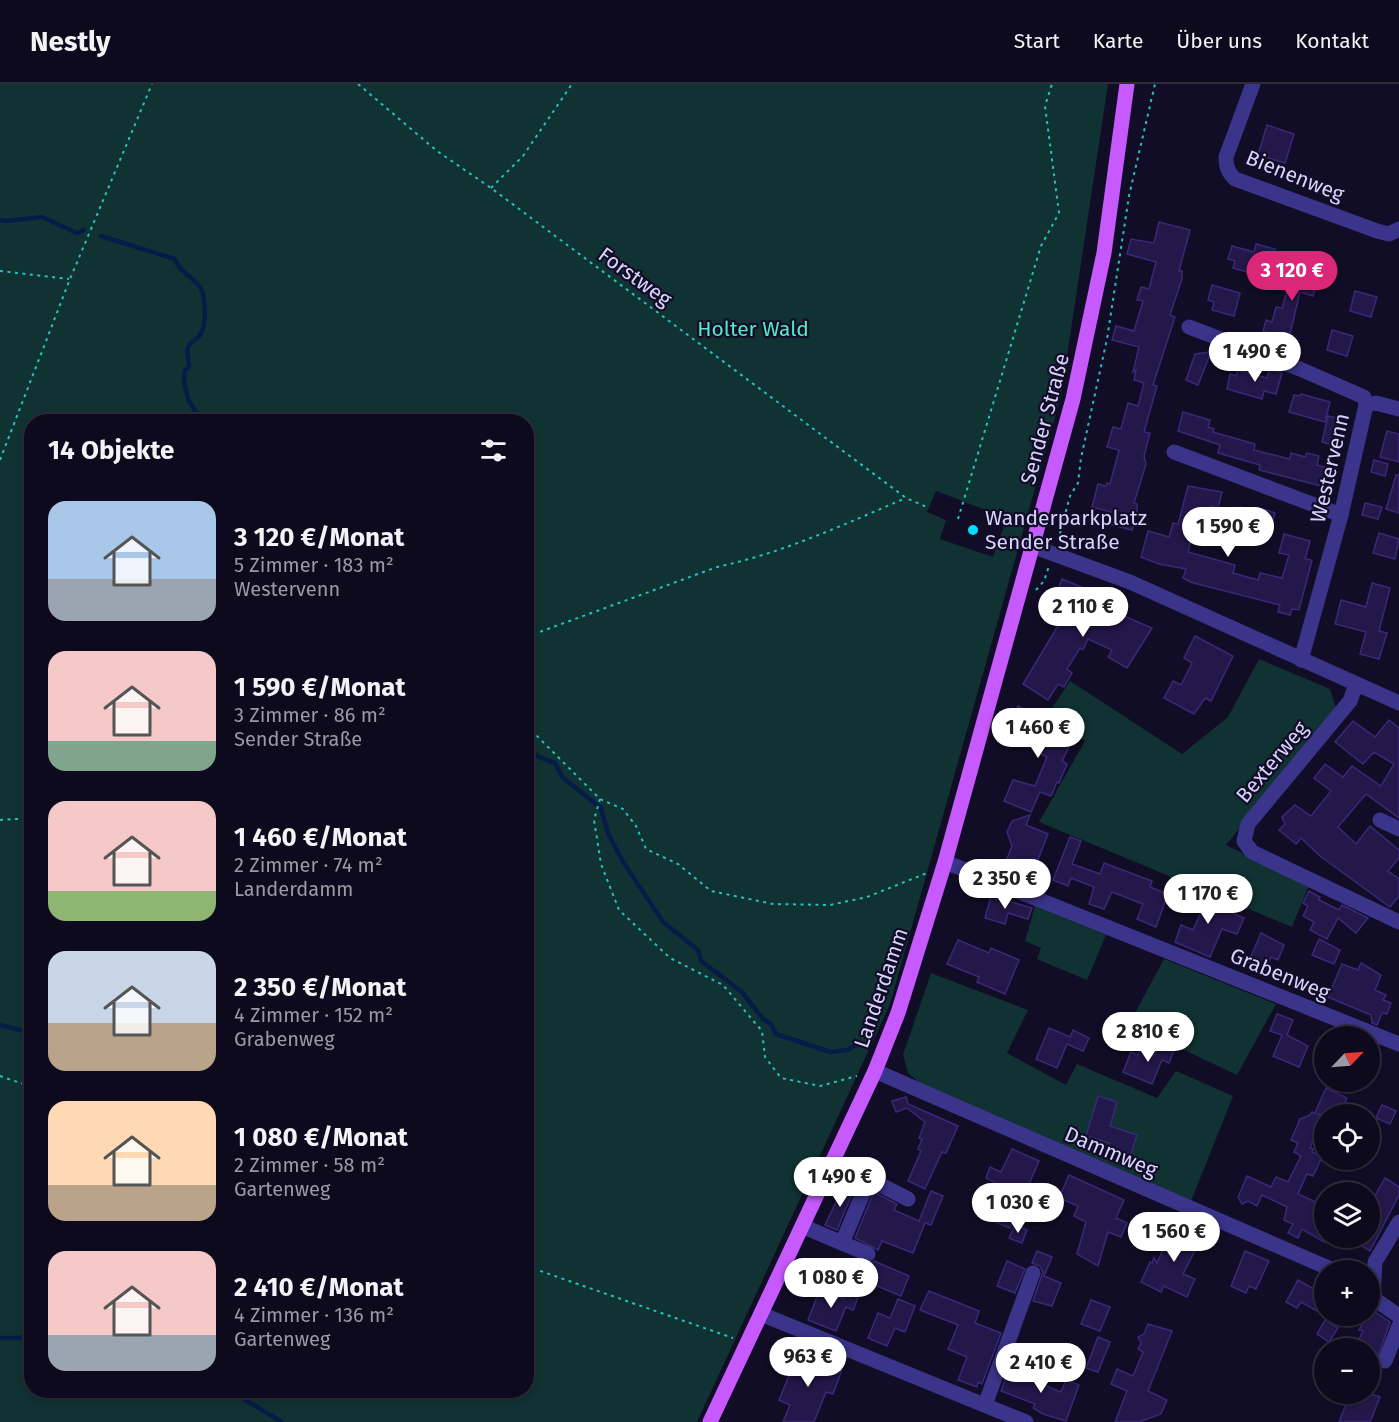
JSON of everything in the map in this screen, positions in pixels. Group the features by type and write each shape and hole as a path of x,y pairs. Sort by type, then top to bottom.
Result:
{"main road":[{"name":"Sender Straße","path":"1032,546 1087,335 1104,253 1127,84"},
{"name":"Landerdamm","path":"710,1422 874,1071 898,1013 945,862 1032,546"}],"street":[{"name":"Bienenweg","path":"1253,84 1226,157 1230,174 1235,179 1377,231 1389,234 1399,229"},
{"name":"Westervenn","path":"1189,327 1364,397 1366,405 1341,515 1301,660"},
{"path":"1366,405 1376,403 1399,409"},
{"path":"1174,452 1341,515"},
{"path":"1032,546 1130,582 1399,704"},
{"name":"Bexterweg","path":"1356,685 1350,701 1248,824 1244,841 1252,852 1399,922"},
{"path":"1380,820 1399,829"},
{"name":"Grabenweg","path":"945,862 1399,1044"},
{"name":"Dammweg","path":"874,1071 1314,1262"},
{"path":"842,1243 869,1179 908,1199"},
{"path":"1376,1260 1399,1222"},
{"path":"802,1226 868,1254"},
{"path":"985,1405 1034,1273"},
{"path":"1380,1303 1399,1316"},
{"path":"761,1314 1026,1422"},
{"path":"1385,1361 1399,1326"}],"path":[{"path":"0,460 70,279 152,84"},
{"name":"Forstweg","path":"358,84 437,150 906,498 929,508"},
{"path":"491,188 523,156 572,84"},
{"path":"958,519 1041,246 1059,213 1045,106 1052,84"},
{"path":"1057,543 1070,496 1078,483 1081,458 1107,339 1129,196 1155,84"},
{"path":"0,272 70,279"},
{"path":"534,634 717,567 744,561 795,544 906,498"},
{"path":"534,733 600,800 623,809 636,826 646,849 678,864 711,891 773,904 830,905 867,897 918,878 945,862"},
{"path":"600,800 594,820 602,864 619,910 670,958 723,985 762,1031 765,1057 781,1078 820,1086 874,1071"},
{"path":"0,820 24,818"},
{"path":"0,1076 24,1084"},
{"path":"534,1269 748,1342"}],"green space":[{"name":"Holter Wald","path":"0,84 1108,84 1061,396 890,1004 697,1422 0,1422","holes":["936,491 1007,518 993,557 940,539 946,520 927,512"]},
{"path":"1259,659 1330,689 1336,708 1226,845 1309,885 1292,927 1039,822 1085,741 1047,716 1070,681 1182,754 1228,717"},
{"path":"1035,906 1106,935 1087,980 1037,959 1041,948 1025,941"},
{"path":"1164,959 1276,1004 1237,1075 1129,1024"},
{"path":"931,973 1028,1010 1007,1053 1066,1085 1077,1064 1157,1098 1176,1071 1233,1096 1191,1201 922,1085 908,1073 903,1055"}],"building":[{"path":"1267,125 1294,134 1285,163 1258,155"},
{"path":"1159,222 1190,230 1179,271 1182,271 1182,279 1170,315 1175,317 1153,385 1157,386 1144,432 1150,433 1144,456 1146,464 1134,503 1137,504 1137,512 1132,530 1112,525 1115,513 1092,507 1098,484 1106,486 1107,483 1110,484 1119,450 1107,447 1113,427 1121,429 1128,403 1138,406 1144,383 1134,380 1136,370 1133,372 1139,347 1112,340 1116,326 1134,331 1143,301 1137,300 1141,287 1149,289 1156,262 1127,254 1131,239 1154,243"},
{"path":"1256,244 1275,249 1271,262 1258,259 1254,274 1233,268 1235,261 1228,259 1232,246 1254,252"},
{"path":"1294,267 1320,274 1313,296 1300,292 1289,338 1263,331 1266,320 1272,322 1276,307 1282,308"},
{"path":"1212,285 1240,293 1234,316 1212,310 1214,302 1208,300"},
{"path":"1355,291 1377,297 1371,317 1350,311"},
{"path":"1332,330 1353,336 1347,356 1327,350"},
{"path":"1211,352 1198,385 1186,380 1195,354"},
{"path":"1270,368 1282,373 1276,394 1264,391 1262,399 1227,389 1230,374 1236,376 1238,370 1267,378"},
{"path":"1301,394 1330,402 1325,422 1289,412 1294,395 1300,396"},
{"path":"1183,412 1210,420 1208,427 1214,429 1213,432 1255,444 1254,450 1290,459 1291,453 1305,457 1307,453 1319,456 1317,465 1330,469 1325,487 1259,470 1260,465 1218,453 1220,445 1178,431"},
{"path":"1328,416 1344,420 1336,446 1322,442"},
{"path":"1387,431 1399,434 1399,462 1380,457"},
{"path":"1374,460 1388,464 1385,476 1371,472"},
{"path":"1396,475 1399,475 1399,513 1386,509"},
{"path":"1188,486 1222,492 1218,508 1211,506 1206,526 1195,523 1188,552 1235,565 1233,573 1258,580 1260,573 1282,578 1289,555 1279,553 1284,534 1310,541 1305,559 1312,560 1299,610 1292,609 1290,615 1278,612 1280,605 1190,582 1183,578 1186,569 1159,564 1141,557 1148,531 1169,537 1173,523 1178,524"},
{"path":"1365,503 1382,507 1378,519 1362,515"},
{"path":"1240,507 1262,513 1263,509 1275,513 1271,528 1256,524 1252,538 1233,533"},
{"path":"1379,533 1399,539 1395,559 1373,553"},
{"path":"1062,579 1096,593 1092,602 1152,628 1127,668 1108,657 1112,650 1088,639 1083,650 1080,648 1067,669 1072,673 1064,687 1058,684 1048,700 1023,684 1059,624 1050,620 1062,592 1058,590"},
{"path":"1372,583 1390,588 1379,631 1387,633 1379,659 1360,654 1366,632 1335,624 1341,600 1366,607"},
{"path":"1195,636 1233,656 1211,701 1205,698 1194,714 1164,698 1173,681 1181,685 1192,663 1184,658"},
{"path":"1018,706 1045,720 1042,726 1072,741 1062,761 1067,764 1059,783 1057,782 1051,796 1040,792 1031,812 1004,801 1013,780 1035,786 1047,757 1041,754 1044,746 1007,727"},
{"path":"1389,720 1399,728 1399,818 1366,794 1338,827 1356,844 1370,826 1399,850 1399,858 1388,871 1399,879 1399,896 1390,907 1320,856 1301,838 1296,844 1279,830 1285,824 1282,817 1295,805 1311,816 1331,791 1314,778 1325,764 1343,777 1352,766 1381,786 1394,764 1374,752 1363,764 1335,742 1353,721 1375,737"},
{"path":"1030,815 1026,825 1048,834 1030,880 1003,869 1012,846 1007,832 1012,821"},
{"path":"1070,837 1081,841 1072,864 1100,874 1104,863 1152,881 1150,887 1168,894 1156,927 1137,919 1143,904 1112,892 1104,909 1089,904 1094,887 1071,878 1068,886 1053,880"},
{"path":"1199,890 1224,902 1221,909 1244,918 1237,934 1222,929 1210,957 1175,942 1181,925 1193,930 1202,910 1192,905"},
{"path":"1309,891 1320,897 1319,900 1339,910 1342,905 1368,918 1356,933 1338,918 1327,939 1310,930 1314,922 1303,916 1308,906 1303,903"},
{"path":"991,896 1032,908 1028,919 1008,913 1005,924 985,918"},
{"path":"1261,933 1284,945 1278,960 1271,957 1264,973 1247,966"},
{"path":"1319,939 1340,950 1334,964 1312,955"},
{"path":"958,940 989,953 991,948 1019,960 1005,994 977,982 979,977 947,964"},
{"path":"1361,963 1381,975 1375,990 1386,995 1383,1000 1391,1003 1387,1014 1382,1013 1377,1025 1372,1023 1371,1015 1328,997 1342,964 1358,970"},
{"path":"1277,1014 1293,1020 1287,1035 1308,1046 1299,1067 1273,1056 1282,1035 1270,1031"},
{"path":"1049,1028 1070,1037 1073,1030 1089,1038 1083,1051 1067,1044 1057,1068 1036,1059"},
{"path":"1160,1042 1175,1048 1169,1063 1162,1060 1152,1084 1123,1072 1131,1052 1138,1055 1140,1049 1154,1056"},
{"path":"1324,1092 1334,1092 1347,1098 1344,1104 1319,1104"},
{"path":"1098,1096 1117,1102 1110,1126 1137,1135 1131,1154 1109,1147 1110,1143 1086,1136"},
{"path":"906,1097 908,1104 958,1126 946,1153 942,1152 925,1189 908,1181 921,1151 918,1149 922,1139 919,1138 925,1122 907,1108 896,1112 892,1101"},
{"path":"1382,1105 1396,1111 1390,1124 1380,1120"},
{"path":"1314,1113 1314,1138 1310,1148 1314,1149 1312,1152 1314,1153 1314,1170 1316,1170 1313,1176 1307,1174 1298,1194 1314,1201 1314,1236 1302,1229 1298,1238 1288,1233 1293,1224 1284,1220 1287,1207 1262,1195 1257,1206 1248,1201 1242,1204 1238,1197 1247,1176 1271,1187 1276,1177 1288,1182 1301,1156 1294,1152 1298,1143 1291,1140 1300,1119"},
{"path":"1012,1149 1039,1161 1010,1228 983,1217 998,1184 986,1178 990,1167 1001,1172"},
{"path":"1069,1175 1124,1200 1116,1218 1127,1223 1121,1237 1108,1232 1098,1266 1077,1254 1086,1222 1074,1216 1078,1206 1059,1198"},
{"path":"1385,1178 1399,1187 1399,1195 1380,1232 1380,1187"},
{"path":"844,1185 854,1189 837,1230 825,1225"},
{"path":"931,1191 943,1196 931,1225 925,1223 913,1253 882,1241 878,1250 855,1238 874,1192 897,1204 894,1210 919,1221"},
{"path":"1182,1223 1204,1233 1183,1274 1195,1279 1187,1297 1164,1286 1161,1292 1141,1282 1150,1262 1152,1263 1154,1258 1157,1263 1169,1236 1174,1239"},
{"path":"1015,1225 1027,1230 1022,1243 1009,1238"},
{"path":"1037,1251 1052,1257 1044,1276 1061,1283 1052,1306 1033,1301 1043,1272 1040,1266 1032,1263"},
{"path":"1245,1251 1269,1261 1256,1289 1249,1286 1246,1293 1231,1286"},
{"path":"874,1261 909,1276 901,1296 865,1281 868,1264"},
{"path":"1007,1261 1025,1269 1015,1293 997,1286"},
{"path":"1298,1280 1314,1289 1314,1309 1301,1302 1297,1308 1286,1302"},
{"path":"820,1289 844,1299 846,1293 858,1298 853,1310 846,1307 836,1331 808,1320"},
{"path":"929,1291 979,1311 975,1323 1001,1333 982,1384 978,1382 977,1387 958,1380 967,1357 948,1349 958,1325 920,1310"},
{"path":"898,1299 915,1306 905,1332 895,1328 887,1346 868,1338 878,1313 890,1318"},
{"path":"1091,1300 1110,1307 1100,1331 1081,1324"},
{"path":"1380,1315 1390,1322 1380,1351 1380,1338 1360,1338 1363,1331 1359,1330 1361,1326 1380,1326"},
{"path":"1148,1324 1172,1331 1148,1391 1167,1400 1161,1414 1139,1422 1115,1422 1127,1391 1111,1384 1117,1369 1133,1376 1143,1352 1138,1349 1141,1343 1138,1337 1144,1334"},
{"path":"1322,1326 1338,1328 1332,1338 1323,1338 1317,1334"},
{"path":"1098,1337 1110,1342 1098,1372 1086,1368"},
{"path":"799,1351 842,1370 833,1394 826,1392 814,1422 783,1422 790,1405 779,1400"},
{"path":"1010,1366 1033,1375 1031,1380 1061,1392 1066,1380 1079,1385 1066,1421 1043,1414 1033,1408 1035,1404 1001,1391"},
{"path":"1346,1404 1377,1404 1370,1422 1339,1422"}],"waterway":[{"path":"0,220 42,217 77,233 84,230"},
{"path":"101,236 175,259 181,269 201,289 205,315 204,326 200,335 188,348 189,367 185,370 184,381 188,399 197,414"},
{"path":"534,753 555,763 563,778 601,808 608,833 623,862 663,922 698,950 701,961 742,992 763,1019 771,1024 776,1034 830,1052 847,1050 860,1043"},
{"path":"0,1025 24,1031"},
{"path":"0,1338 24,1336"},
{"path":"242,1398 282,1422"}],"place":[{"name":"Wanderparkplatz Sender Straße","path":"973,530"}]}
